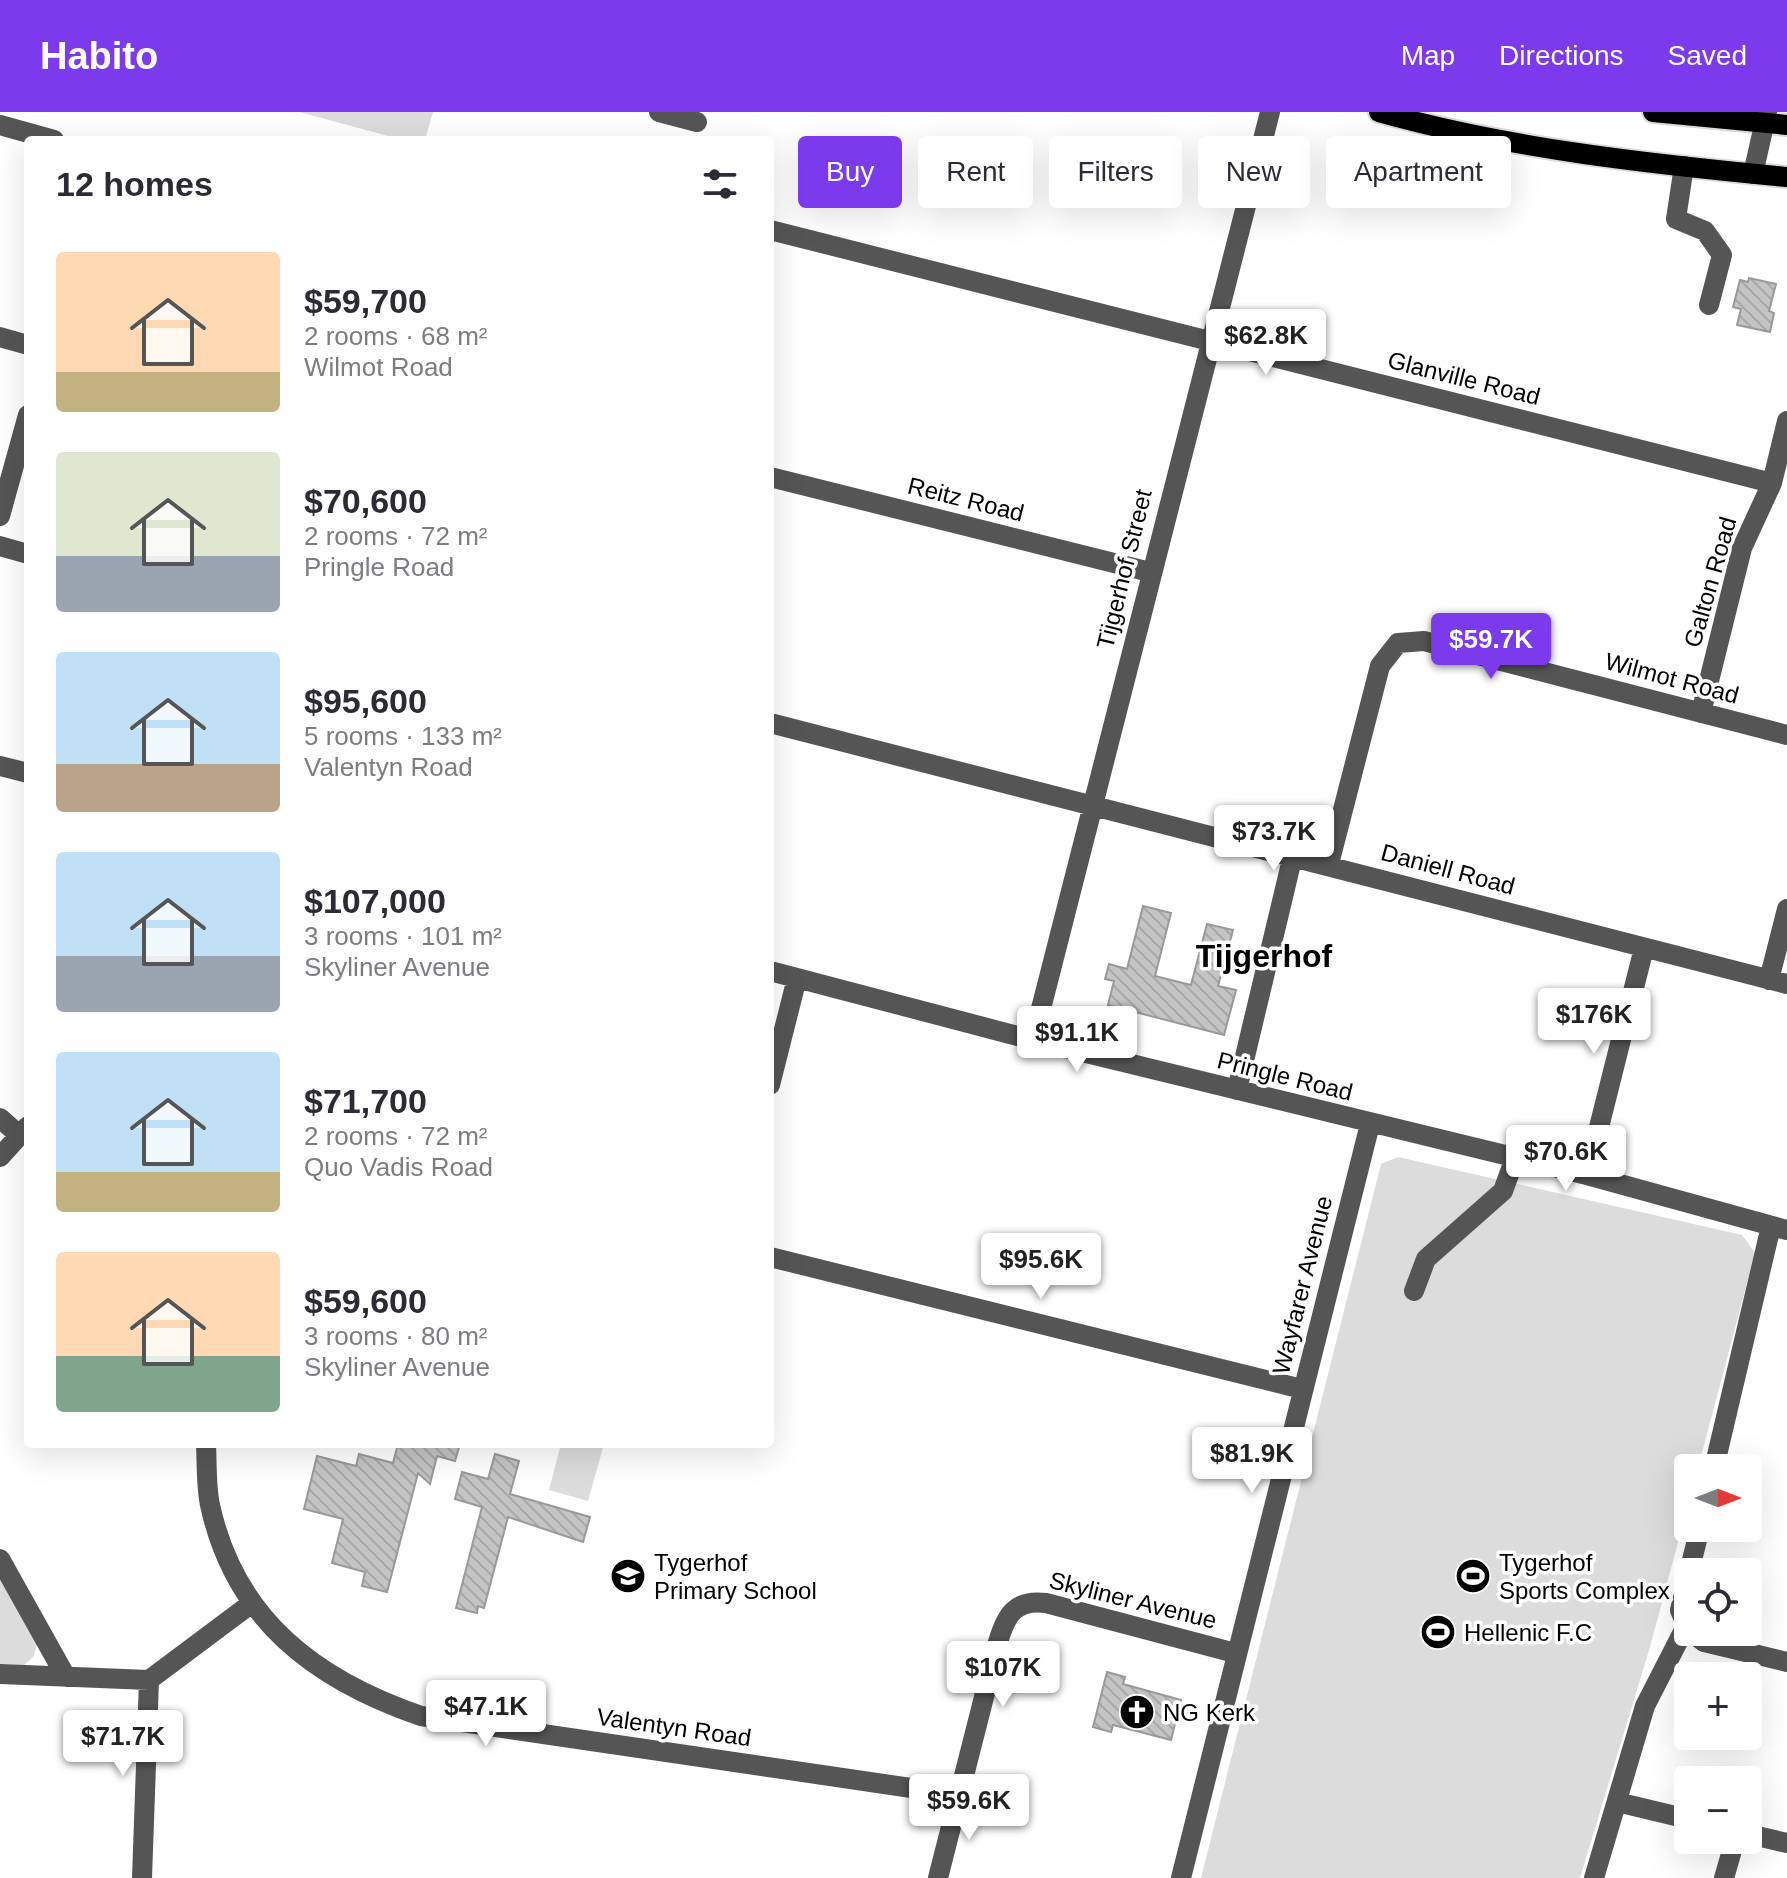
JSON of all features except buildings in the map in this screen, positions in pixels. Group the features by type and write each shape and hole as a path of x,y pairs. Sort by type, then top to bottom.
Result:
{"main road":[{"path":"1379,112 1519,143 1787,177"},
{"path":"1653,112 1766,118 1787,125"}],"street":[{"path":"659,112 696,125"},
{"name":"Tijgerhof Street","path":"1033,1040 1150,572 1270,112"},
{"path":"1753,174 1766,118"},
{"path":"0,125 40,136"},
{"path":"1684,166 1676,219 1705,231 1722,255 1709,305"},
{"name":"Glanville Road","path":"774,231 1772,483"},
{"path":"0,337 24,344"},
{"name":"Galton Road","path":"1701,713 1742,548 1772,483 1787,421"},
{"path":"0,516 24,429"},
{"name":"Reitz Road","path":"774,478 1150,572"},
{"path":"0,546 24,553"},
{"name":"Wilmot Road","path":"1329,864 1380,666 1398,643 1424,641 1787,735"},
{"name":"Daniell Road","path":"774,724 1329,864 1778,982"},
{"path":"0,766 24,772"},
{"path":"1237,1090 1293,855"},
{"path":"1778,982 1787,909"},
{"path":"1587,1175 1644,948"},
{"name":"Pringle Road","path":"774,972 1033,1040 1587,1175 1779,1228"},
{"path":"774,1069 797,978"},
{"path":"0,1118 24,1130 0,1157"},
{"name":"Wayfarer Avenue","path":"1181,1878 1370,1124"},
{"path":"1414,1291 1426,1259 1505,1189 1515,1158"},
{"path":"1718,1454 1779,1228"},
{"path":"774,1258 1302,1389"},
{"name":"Valentyn Road","path":"206,1448 209,1501 218,1538 252,1603 289,1647 329,1676 369,1699 421,1716 959,1795"},
{"path":"0,1559 66,1677"},
{"name":"Skyliner Avenue","path":"938,1878 998,1642 1005,1619 1015,1606 1027,1602 1046,1603 1235,1653"},
{"path":"0,1674 149,1680 252,1603"},
{"path":"1594,1878 1645,1706 1679,1646"},
{"path":"1721,1646 1787,1662"},
{"path":"142,1878 149,1680"},
{"path":"1617,1802 1674,1816"},
{"path":"1762,1837 1787,1843"},
{"path":"1724,1878 1731,1854"}],"shaded area":[{"path":"299,112 433,112 426,136 388,136"},
{"name":"Tygerhof Sports Complex","path":"1398,1157 1742,1235 1755,1253 1702,1454 1674,1454 1674,1542 1678,1542 1650,1647 1580,1878 1201,1878 1381,1164"},
{"path":"560,1448 603,1448 588,1501 549,1490"},
{"path":"0,1576 38,1641 34,1656 24,1665 0,1664"}],"place":[{"name":"Tygerhof Primary School","path":"628,1576"},
{"name":"Tygerhof Sports Complex","path":"1473,1576"},
{"name":"Hellenic F.C","path":"1438,1632"},
{"name":"NG Kerk","path":"1137,1712"}],"district":[{"name":"Tijgerhof","path":"1264,956"}]}
